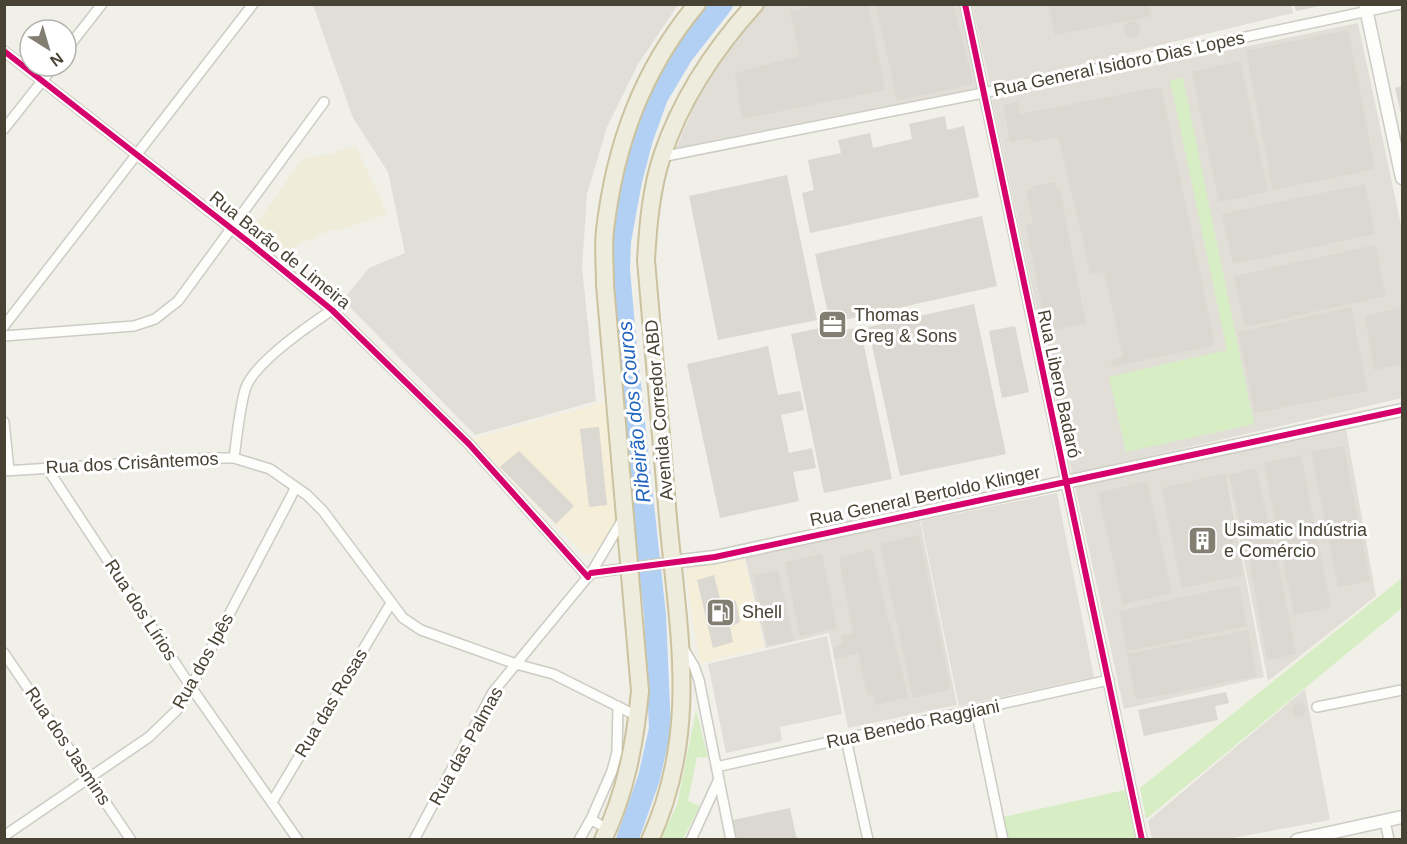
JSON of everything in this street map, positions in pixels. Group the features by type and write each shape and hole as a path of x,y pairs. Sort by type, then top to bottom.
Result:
{"highway":[{"path":"605,835 623,791 629,768 640,691 634,567 626,515 605,285 605,232 614,178 632,114 651,70 678,28 698,4"},
{"name":"Avenida Corredor ABD","path":"650,840 670,787 679,744 682,646 668,563 646,260 649,220 662,157 682,108 708,62 731,30 755,4"}],"street":[{"path":"78,35 102,4"},
{"path":"4,326 253,4"},
{"name":"Rua Libero Badaró","path":"965,4 1064,481 1142,840"},
{"name":"Rua General Isidoro Dias Lopes","path":"662,157 983,93 1366,8 1401,4"},
{"path":"1366,8 1398,136 1402,178"},
{"name":"Rua Barão de Limeira","path":"4,51 332,310 469,444 590,575"},
{"path":"4,129 44,78"},
{"path":"4,336 134,326 155,319 178,301 324,102"},
{"path":"234,458 245,389 251,376 261,364 332,310"},
{"name":"Rua General Bertoldo Klinger","path":"634,567 715,556 1402,410"},
{"path":"4,422 7,471"},
{"name":"Rua dos Crisântemos","path":"7,471 213,458 234,458 270,469 296,487 323,512 403,618 421,630 516,664 553,674 637,716"},
{"name":"Rua dos Lírios","path":"47,468 191,687 298,840"},
{"name":"Rua dos Ipês","path":"4,836 150,737 176,711 191,687 296,487"},
{"name":"Rua das Palmas","path":"414,840 493,692 590,575 626,515"},
{"path":"590,575 634,567"},
{"name":"Rua das Rosas","path":"272,802 391,603"},
{"path":"682,646 699,680 731,840"},
{"name":"Rua dos Jasmins","path":"4,653 130,840"},
{"name":"Rua Benedo Raggiani","path":"716,767 1109,680"},
{"path":"1317,707 1402,690"},
{"path":"579,840 591,819 615,762 618,706"},
{"path":"976,710 1003,840"},
{"path":"846,739 868,840"},
{"path":"691,840 718,781"},
{"path":"1297,840 1402,817"},
{"path":"591,819 605,835"},
{"path":"1385,821 1389,840"}],"shaded area":[{"path":"1291,4 1293,13 990,86 972,5"},
{"path":"313,5 678,5 638,64 607,127 587,194 582,268 596,401 475,435 343,300 369,268 405,253 388,172 353,118"},
{"path":"766,5 959,5 977,88 676,148 708,75 725,50"},
{"path":"977,5 1040,5 1055,68 995,81"},
{"path":"1358,23 1402,230 1402,398 1072,474 992,100"},
{"path":"355,145 387,213 344,229 330,230 285,251 254,227 303,158 331,154"},
{"path":"605,402 618,521 609,537 597,551 585,555 472,439"},
{"path":"1346,429 1376,596 1268,681 1226,471 1264,677 1124,709 1075,486"},
{"path":"1057,493 1094,677 959,706 921,521"},
{"path":"920,521 957,705 848,728 829,633 766,648 745,557"},
{"path":"744,557 764,647 700,663 685,571 695,564"},
{"path":"827,636 842,714 780,727 782,741 726,753 708,664"},
{"path":"1305,689 1330,820 1227,839 1152,839 1148,821"}],"green space":[{"path":"1183,78 1254,424 1126,452 1109,377 1227,350 1170,80"},
{"path":"1402,578 1402,608 1146,819 1140,788"},
{"path":"696,710 708,758 697,757 688,801 700,806 683,839 661,839 677,805"},
{"path":"1125,790 1136,839 1008,839 1003,817"}],"building":[{"path":"807,4 868,4 885,90 742,119 735,73 800,56 790,11 807,8"},
{"path":"1048,4 1149,4 1151,16 1055,35"},
{"path":"876,5 953,5 974,84 897,100"},
{"path":"1294,5 1320,5 1320,6 1296,11"},
{"path":"1132,21 1138,23 1140,29 1138,35 1132,37 1126,35 1124,29 1126,23"},
{"path":"1348,30 1375,169 1273,190 1246,51"},
{"path":"1240,61 1268,192 1219,202 1192,72"},
{"path":"1402,86 1402,118 1395,88"},
{"path":"1161,87 1215,345 1112,367 1111,361 1123,357 1104,272 1091,274 1058,137 1032,142 1031,138 1010,142 1003,105 1018,102 1020,114"},
{"path":"945,116 947,130 964,126 979,197 810,233 802,193 814,190 808,160 841,153 838,140 870,133 873,148 912,139 909,124"},
{"path":"787,175 817,320 718,340 689,196"},
{"path":"1055,182 1057,190 1060,191 1086,324 1047,331 1026,225 1033,223 1026,190 1033,189 1033,186"},
{"path":"1365,184 1375,234 1233,264 1222,214"},
{"path":"982,216 997,286 830,323 815,254"},
{"path":"1375,245 1386,296 1245,327 1234,276"},
{"path":"974,304 1006,454 900,476 868,327"},
{"path":"1351,307 1368,391 1255,413 1238,332"},
{"path":"1402,307 1402,364 1374,370 1365,316"},
{"path":"1015,326 1029,392 1002,398 989,331"},
{"path":"825,327 827,334 860,327 892,479 824,493 791,334"},
{"path":"768,346 778,395 800,391 804,410 781,415 789,453 812,448 816,468 793,472 799,501 720,518 687,364"},
{"path":"599,427 607,505 589,507 580,429"},
{"path":"1344,446 1370,581 1338,587 1311,452"},
{"path":"519,451 574,506 556,524 500,467"},
{"path":"1301,455 1331,607 1294,615 1264,463"},
{"path":"1256,468 1296,654 1267,660 1249,559 1229,475"},
{"name":"Usimatic Indústria e Comércio","path":"1225,473 1235,527 1231,528 1234,552 1239,551 1243,575 1182,588 1162,488"},
{"path":"1147,481 1172,593 1123,604 1098,493"},
{"path":"919,535 951,689 913,698 880,544"},
{"path":"872,549 908,697 876,705 873,694 868,695 858,653 835,659 833,648 843,645 841,636 853,633 839,558"},
{"path":"822,554 837,628 800,636 785,562"},
{"path":"778,570 794,641 768,645 753,576"},
{"name":"Shell","path":"714,575 721,602 736,601 740,622 730,627 733,642 713,648 697,580"},
{"path":"1239,585 1247,626 1127,651 1119,611"},
{"path":"1248,630 1257,676 1136,700 1127,654"},
{"path":"1226,692 1229,703 1215,706 1218,720 1144,736 1138,710"},
{"path":"1296,703 1302,703 1306,710 1302,717 1296,717 1292,713 1292,707"},
{"path":"790,808 797,840 732,840 728,821"}],"waterway":[{"name":"Ribeirão dos Couros","path":"627,840 649,778 660,729 655,615 626,349 619,270 620,241 631,181 642,139 657,97 682,55 722,4"}],"cycle path":[{"path":"965,4 1142,840"},
{"path":"4,51 332,310 469,444 588,577"},
{"path":"591,573 715,557 1402,410"}],"place":[{"name":"Thomas Greg & Sons","path":"833,325"},
{"name":"Usimatic Indústria e Comércio","path":"1203,540"},
{"name":"Shell","path":"721,612"}]}
